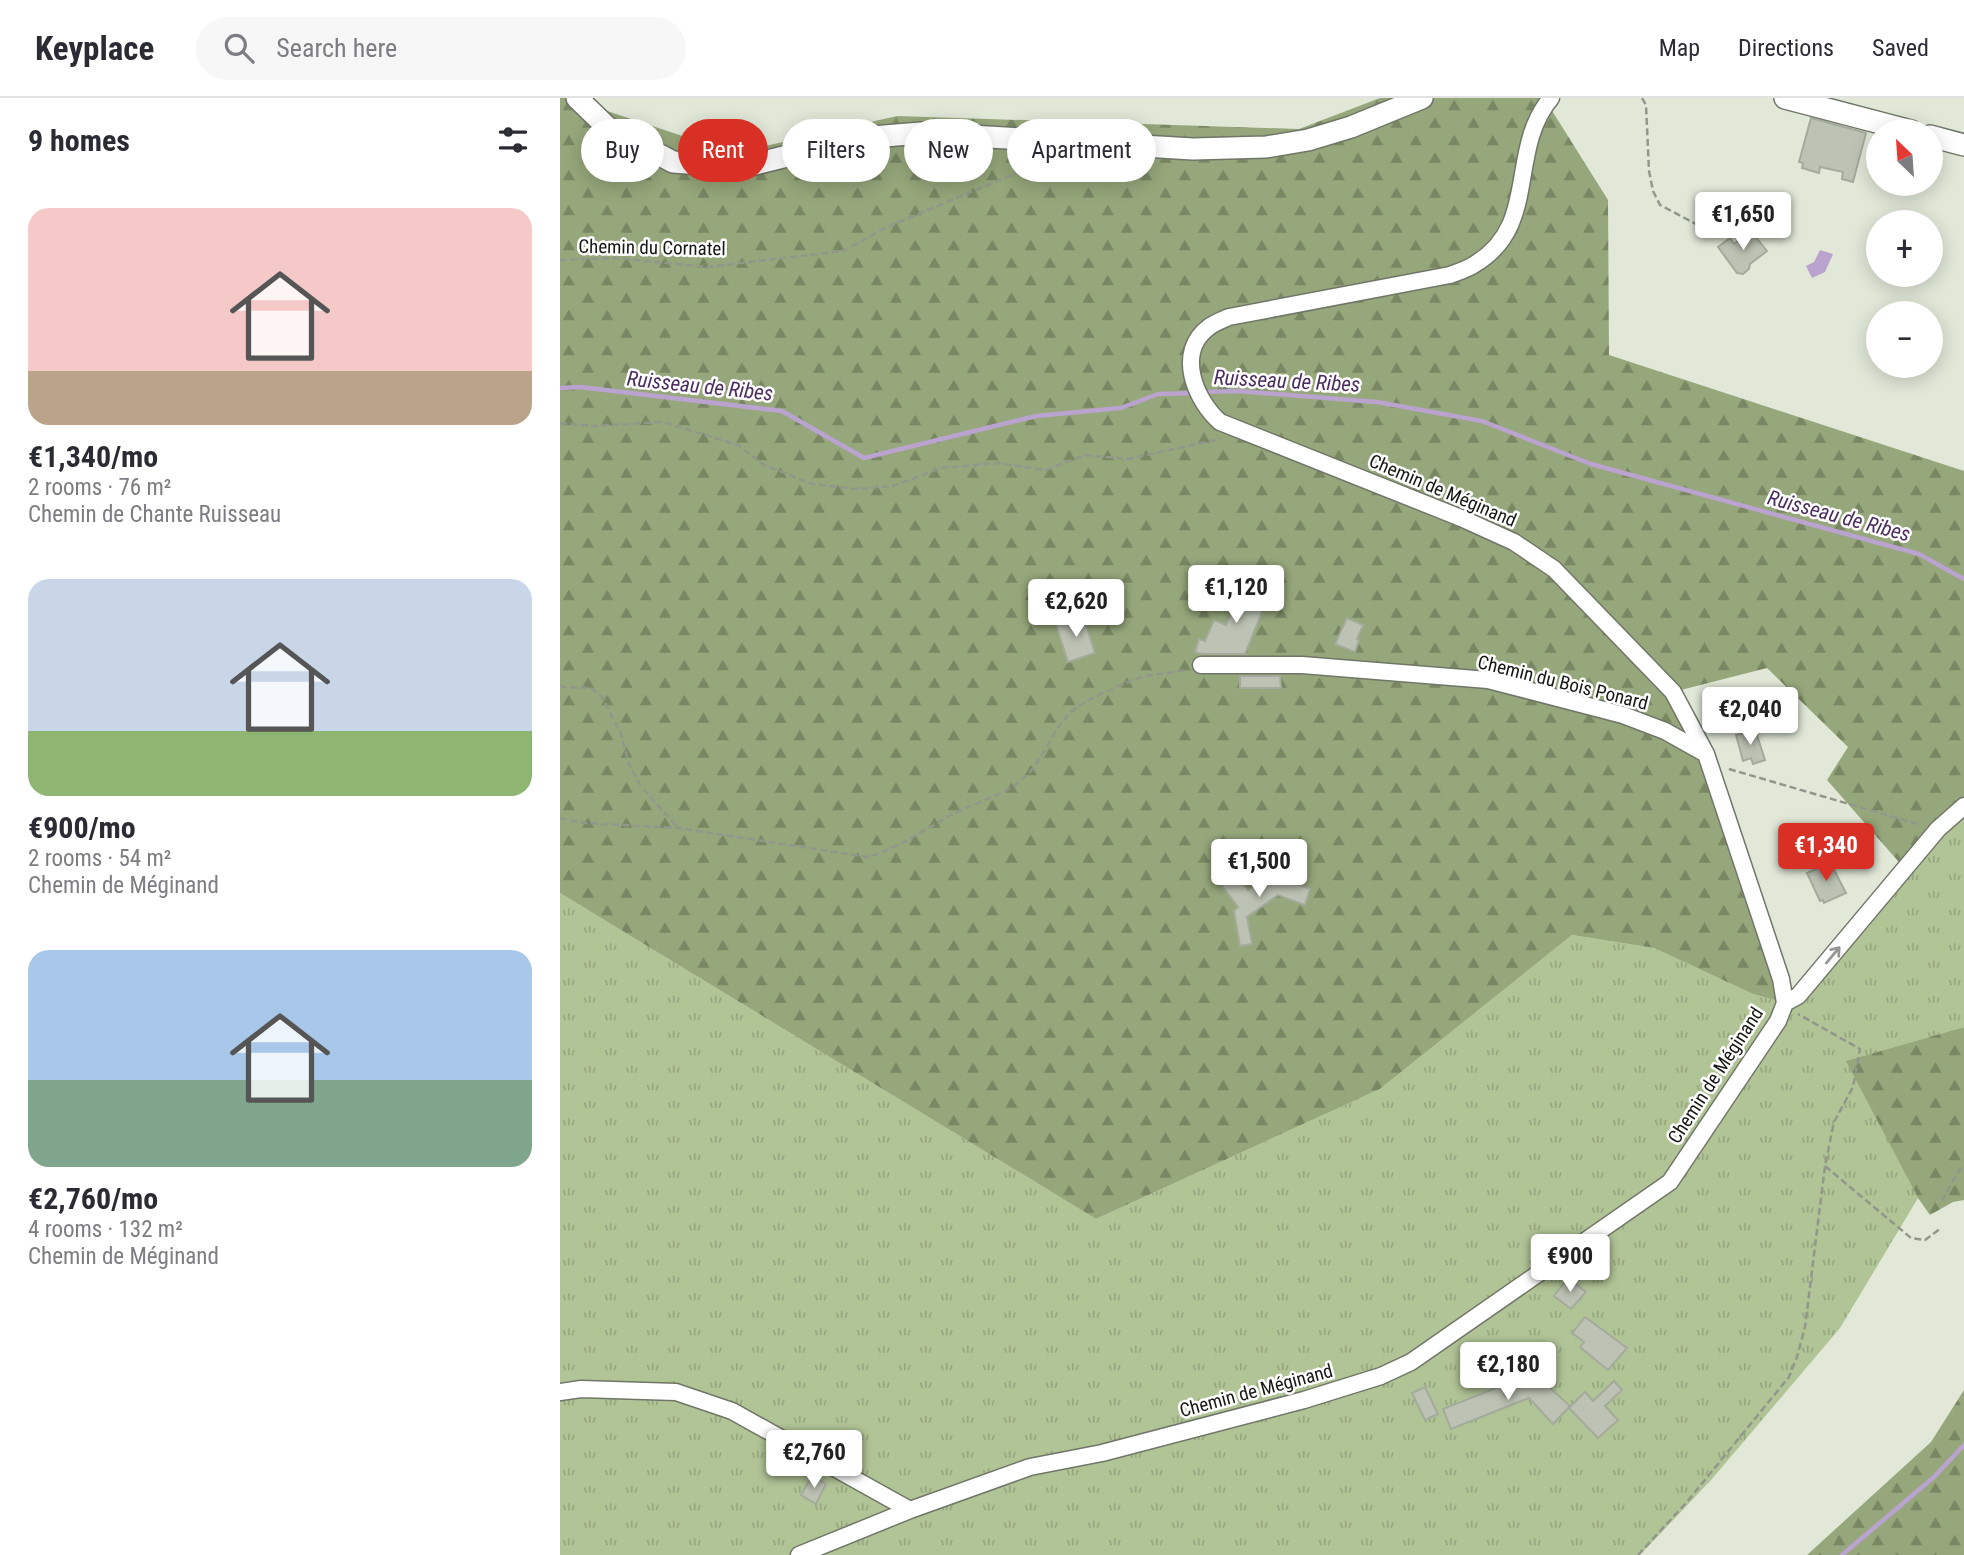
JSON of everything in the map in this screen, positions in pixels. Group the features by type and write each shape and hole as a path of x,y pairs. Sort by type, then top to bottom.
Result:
{"main road":[{"path":"577,98 607,127 673,162 743,167 860,138 921,133 1007,139"},
{"path":"1156,147 1266,147 1308,140 1351,127 1422,98"},
{"path":"1785,98 1866,119"},
{"path":"1943,139 1964,145"}],"street":[{"name":"Chemin de Méginand","path":"799,1555 1030,1466 1102,1453 1304,1399 1381,1376 1411,1362 1670,1182 1778,1021 1785,1003 1781,979 1706,754 1673,692 1554,569 1514,542 1461,518 1220,422 1200,400 1194,385 1191,364 1196,341 1208,327 1228,317 1450,275 1476,264 1509,230 1518,207 1525,152 1530,135 1535,121 1551,98"},
{"name":"Chemin du Bois Ponard","path":"1201,665 1302,665 1488,680 1623,715 1665,731 1706,754"},
{"path":"1785,1003 1798,996 1938,830 1964,806"},
{"path":"560,1392 594,1389 676,1392 732,1411 910,1510"}],"path":[{"path":"1642,98 1646,105 1649,171 1653,191 1660,205 1698,225 1712,236"},
{"name":"Chemin du Cornatel","path":"560,260 616,258 707,267 843,251 886,229 1007,177"},
{"path":"560,423 593,426 663,422 738,445 764,466 813,484 855,489 893,486 942,468 998,463 1046,470 1086,455 1128,459 1246,434"},
{"path":"560,818 678,828 868,857 893,849 955,813 993,798 1024,778 1048,748 1063,721 1080,704 1144,676 1172,674 1201,665"},
{"path":"560,684 564,687 591,688 602,697 621,734 629,764 640,785 678,828"},
{"path":"1706,754 1731,771 1938,830"},
{"path":"1638,1555 1686,1503 1789,1377 1805,1327 1825,1166 1834,1122 1853,1087 1860,1049 1795,1012 1785,1003"},
{"path":"1825,1166 1911,1238 1925,1240 1941,1228"},
{"path":"1942,1201 1959,1170 1964,1166"}],"green space":[{"path":"560,98 594,98 604,110 631,119 581,119 581,182 664,182 664,130 678,134 678,182 768,182 768,145 782,142 782,182 890,182 890,119 884,119 897,116 990,119 904,119 904,182 993,182 993,119 1007,120 1007,182 1156,182 1156,124 1299,129 1380,98 1544,98 1608,200 1609,355 1964,471 1964,806 1905,869 1827,780 1848,747 1767,668 1673,692 1706,754 1785,1003 1753,994 1654,948 1572,935 1380,1089 1096,1219 560,893"},
{"path":"1964,806 1964,1027 1847,1061 1918,1198 1840,1328 1712,1479 1640,1555 560,1555 560,893 1096,1219 1380,1089 1572,935 1654,948 1753,994 1785,1003"},
{"path":"1964,1027 1964,1200 1953,1202 1930,1215 1918,1198 1846,1061"},
{"path":"1964,1390 1964,1555 1807,1555 1931,1442"}],"shaded area":[{"path":"1820,250 1833,254 1825,272 1812,278 1806,266 1814,262"}],"building":[{"path":"1811,118 1866,133 1853,182 1842,179 1843,172 1820,167 1819,173 1802,168 1803,163 1799,162"},
{"path":"1751,231 1767,251 1750,264 1743,274 1737,273 1718,247 1730,238 1734,244"},
{"path":"1254,585 1270,592 1245,654 1195,652 1199,639 1205,641 1214,620 1226,625 1243,587 1252,590"},
{"path":"1083,616 1095,653 1068,662 1056,625"},
{"path":"1347,618 1363,625 1355,652 1335,644"},
{"path":"1240,676 1280,676 1281,688 1240,688"},
{"path":"1755,729 1765,760 1753,764 1751,758 1743,761 1736,735"},
{"path":"1830,862 1846,893 1824,903 1823,900 1820,901 1807,873"},
{"path":"1234,872 1248,890 1270,874 1310,889 1305,905 1278,895 1247,917 1252,944 1240,946 1234,911 1238,907 1219,882"},
{"path":"1568,1278 1586,1292 1571,1309 1554,1296"},
{"path":"1585,1317 1627,1348 1608,1370 1580,1347 1584,1342 1572,1333"},
{"path":"1528,1374 1535,1381 1539,1378 1570,1406 1553,1424 1529,1398 1451,1429 1443,1409 1501,1386 1505,1396"},
{"path":"1614,1381 1622,1390 1605,1406 1618,1420 1598,1438 1569,1408 1585,1392 1593,1401"},
{"path":"1425,1387 1438,1414 1425,1420 1412,1393"},
{"path":"812,1476 826,1484 816,1504 801,1495"}],"waterway":[{"name":"Ruisseau de Ribes","path":"560,388 580,387 782,411 864,458 1036,416 1121,408 1158,394 1195,393"},
{"name":"Ruisseau de Ribes","path":"1204,392 1238,391 1377,402 1482,421 1591,464 1919,554 1964,579"},
{"path":"1842,1555 1934,1477 1964,1445"}]}
